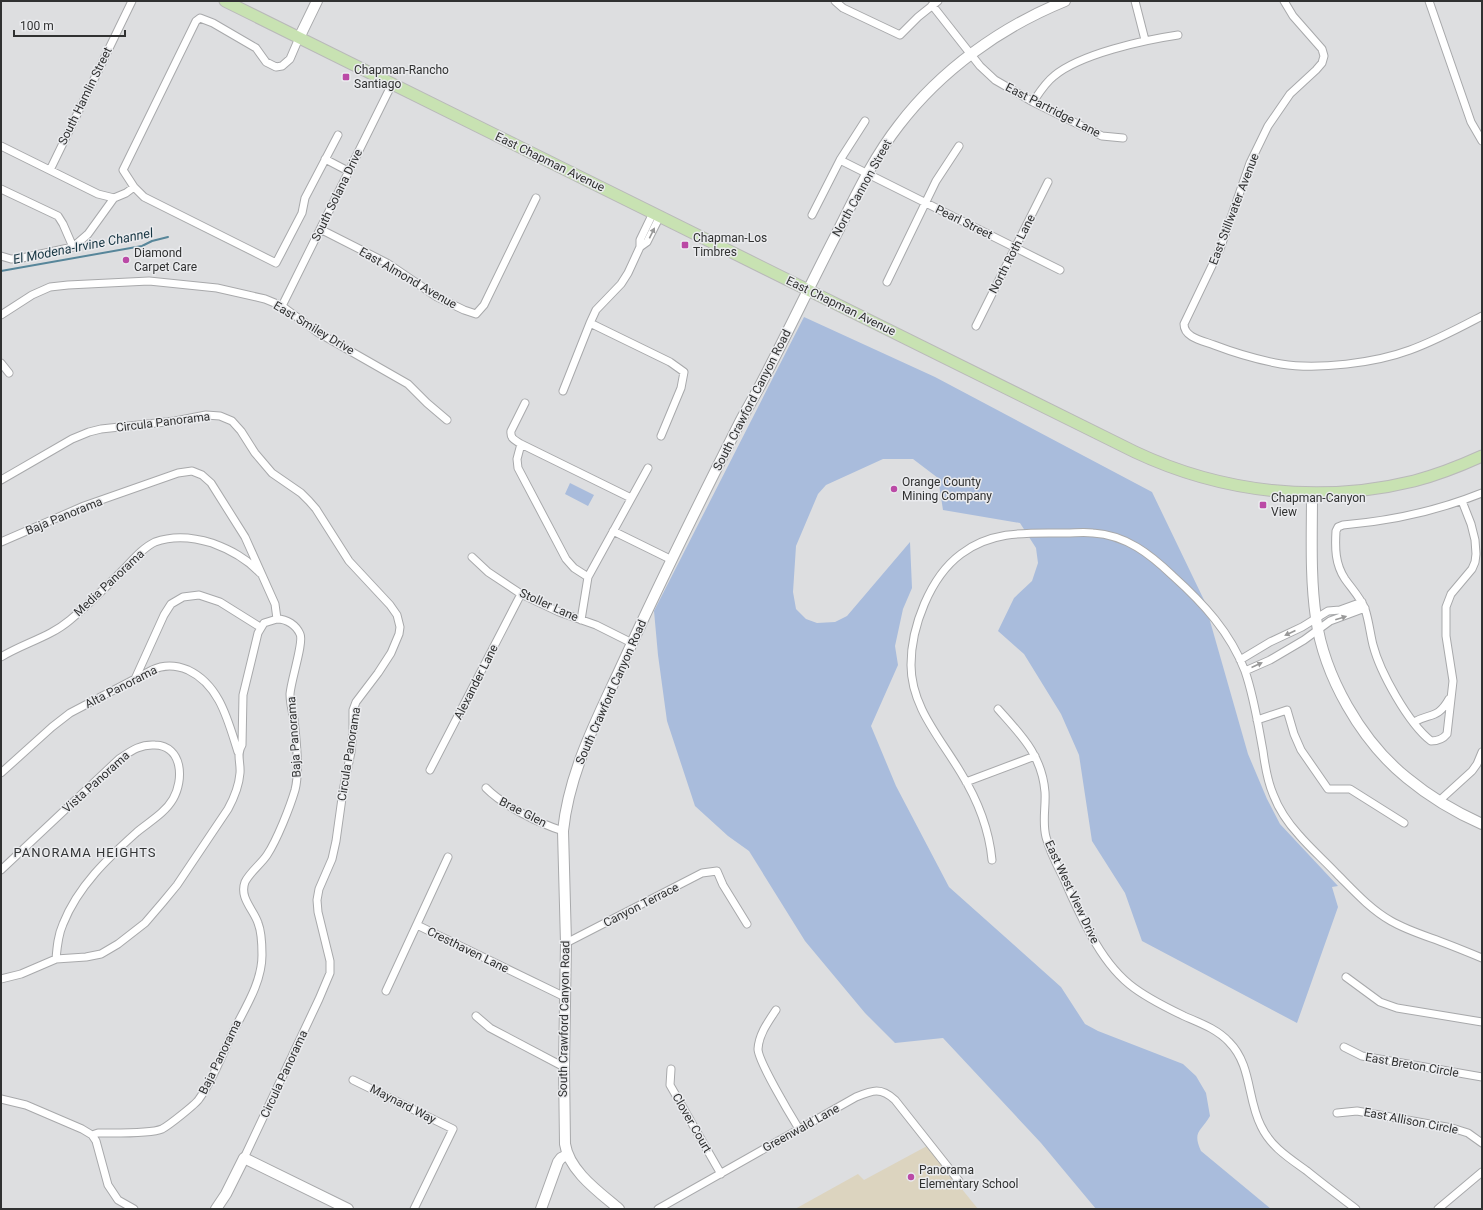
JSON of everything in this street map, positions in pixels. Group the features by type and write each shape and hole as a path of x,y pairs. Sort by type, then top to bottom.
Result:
{"main road":[{"name":"East Chapman Avenue","path":"225,1 1154,460 1196,475 1236,486 1281,492 1312,493 1363,491 1414,481 1453,468 1482,456"},
{"path":"299,38 318,1"},
{"name":"North Cannon Street","path":"808,290 867,174 887,142 914,107 942,78 1002,33 1028,18 1065,1"},
{"name":"South Crawford Canyon Road","path":"567,1155 564,1134 566,944 564,830 565,814 576,771 586,743 672,560 724,453 763,381 808,290"},
{"path":"1312,493 1312,569 1316,618 1330,670 1338,688 1359,724 1373,743 1402,773 1439,801 1482,824"},
{"path":"541,1209 558,1162 561,1158 567,1155 576,1168 619,1209"},
{"path":"244,1158 348,1209"},
{"name":"Circula Panorama","path":"216,1209 226,1194 244,1158"}],"street":[{"name":"South Hamlin Street","path":"50,170 132,1"},
{"path":"835,1 843,8 900,35 935,3"},
{"path":"1135,1 1145,40"},
{"name":"East Stillwater Avenue","path":"1284,1 1298,22 1322,49 1324,56 1322,63 1290,94 1268,126 1250,163 1220,249 1184,324 1184,328 1190,336 1233,352 1282,364 1328,366 1367,361 1410,350 1482,316"},
{"path":"1429,1 1471,122 1482,141"},
{"name":"East Partridge Lane","path":"935,3 971,55 987,73 996,80 1033,102 1102,136 1123,138"},
{"path":"299,38 290,59 282,66 276,67 266,62 256,48 213,23 200,18 196,21 123,170 134,187 144,197 276,263 302,213 305,198 338,135"},
{"path":"1033,102 1042,88 1055,75 1074,64 1145,40 1178,35"},
{"name":"South Solana Drive","path":"282,306 392,84"},
{"path":"812,215 840,160 865,121"},
{"path":"1,146 98,194 114,198"},
{"path":"887,282 925,203 940,175 959,146"},
{"path":"325,159 348,171"},
{"name":"Pearl Street","path":"840,160 1060,270"},
{"name":"North Roth Lane","path":"976,326 1048,182"},
{"path":"1,256 11,259 22,258 73,247 88,234 114,198 126,193 134,187"},
{"path":"1,189 58,216 73,247"},
{"name":"East Almond Avenue","path":"320,229 387,263 437,297 476,314 484,305 536,198"},
{"path":"563,391 596,310 628,273 640,247 640,240 656,214"},
{"name":"East Smiley Drive","path":"1,315 32,295 50,287 68,285 149,281 217,288 264,299 282,306 317,332 408,384 426,403 447,420"},
{"path":"590,323 670,362 684,372 681,388 661,436"},
{"path":"1,364 9,373"},
{"path":"525,403 511,431 512,438 521,444 631,498"},
{"name":"Circula Panorama","path":"1,480 72,439 89,432 101,429 175,422 206,415 220,416 232,421 241,431 255,453 272,473 301,493 309,501 316,509 349,561 390,605 397,615 400,627 399,634 391,653 356,702 353,710 351,752 343,791 336,841 332,859 319,889 317,900 318,912 330,961 330,973 244,1158"},
{"path":"521,444 517,459 518,468 566,559 574,568 588,577"},
{"path":"580,620 588,577 648,468"},
{"name":"Baja Panorama","path":"1,542 84,506 178,473 192,471 202,475 211,483 245,537 276,604 278,619 288,621 301,635 301,642 292,677 290,694 294,718 298,776 291,801 268,854 249,877 243,892 244,897 258,924 261,936 262,954 259,976 210,1081 198,1101 162,1129 98,1133 92,1135"},
{"path":"1462,501 1471,524 1475,540 1476,554 1472,569 1468,576 1450,594 1446,607 1446,636 1453,681 1447,734 1435,741 1431,740 1414,722 1393,690 1378,661 1363,606 1339,568 1337,560 1336,532 1338,527 1343,525 1406,517 1462,501 1482,493"},
{"path":"614,531 672,560"},
{"path":"992,860 988,833 966,782 921,708 914,688 911,669 914,637 926,600 936,580 955,558 978,542 999,535 1014,533 1094,532 1131,543 1149,554 1196,596 1220,624 1245,671 1272,792 1281,812 1301,837 1360,898 1387,919 1402,927 1482,958"},
{"name":"Media Panorama","path":"1,657 53,632 98,595 145,549 154,543 178,537 193,538 208,542 235,552 246,559 262,576"},
{"name":"Stoller Lane","path":"472,557 488,572 521,594 559,612 596,625 632,643"},
{"name":"Alexander Lane","path":"430,770 521,594"},
{"path":"135,679 164,615 171,604 183,597 199,595 220,602 260,627"},
{"path":"1240,660 1270,642 1302,627 1328,611 1363,606"},
{"path":"1245,671 1270,660 1304,640 1330,621 1363,606"},
{"path":"1,979 21,974 56,959 86,957 102,954 118,944 144,923 177,885 231,803 237,789 240,774 238,752 242,745 243,695 260,627 264,623 278,619"},
{"name":"Alta Panorama","path":"1,773 61,720 152,670 160,666 169,665 183,668 198,676 210,685 216,694 226,717 238,752"},
{"path":"1414,722 1435,715 1444,708 1451,696"},
{"name":"East West View Drive","path":"998,709 1025,738 1039,764 1044,779 1044,829 1050,850 1081,916 1107,962 1119,976 1134,989 1152,1001 1220,1034 1230,1042 1240,1055 1246,1070 1260,1125 1266,1135 1281,1152 1356,1209"},
{"path":"1257,720 1287,710 1294,734 1301,750 1328,789 1350,789 1404,824"},
{"name":"Vista Panorama","path":"1,870 119,759 136,748 147,744 165,747 174,754 179,763 180,774 173,800 159,815 112,855 73,901 62,924 58,940 56,959"},
{"path":"1439,801 1480,765 1482,752"},
{"path":"966,782 1035,756"},
{"name":"Brae Glen","path":"486,788 495,798 553,827 564,830"},
{"name":"Cresthaven Lane","path":"448,857 418,925 565,997"},
{"name":"Canyon Terrace","path":"566,944 702,873 717,871 723,885 747,924"},
{"path":"386,991 418,925"},
{"path":"1346,977 1380,1002 1397,1008 1482,1022"},
{"path":"776,1010 764,1029 758,1050 764,1065 799,1129"},
{"path":"476,1016 490,1028 564,1067"},
{"name":"East Breton Circle","path":"1344,1047 1362,1056 1482,1077"},
{"name":"Clover Court","path":"671,1069 670,1085 721,1174"},
{"name":"Maynard Way","path":"353,1080 453,1129 414,1209"},
{"name":"Greenwald Lane","path":"658,1209 856,1097 866,1093 879,1091 887,1093 895,1100 959,1181"},
{"path":"1,1099 26,1105 82,1129 92,1135 96,1141 108,1185 118,1200 134,1209"},
{"name":"East Allison Circle","path":"1337,1113 1358,1111 1452,1128 1468,1133 1482,1143"},
{"path":"1438,1209 1482,1172"}],"shaded area":[{"path":"804,317 935,377 1152,492 1204,600 1248,754 1267,799 1280,824 1338,886 1332,887 1338,907 1297,1023 1142,941 1125,893 1092,841 1079,755 1061,714 1024,654 998,631 1014,598 1032,581 1038,563 1036,548 1020,523 943,510 938,478 913,459 883,459 826,485 818,494 796,546 793,592 796,609 806,619 817,623 835,622 847,616 910,542 912,588 903,609 895,646 898,665 871,726 896,786 949,887 1061,987 1085,1024 1098,1031 1183,1064 1196,1076 1206,1093 1210,1116 1198,1135 1197,1139 1201,1151 1271,1209 1096,1209 1041,1143 943,1038 895,1043 865,1013 805,941 749,851 728,836 695,806 667,721 654,611"},
{"path":"570,483 594,495 588,506 565,494"},
{"name":"Panorama Elementary School","path":"927,1146 978,1209 795,1209 858,1174 864,1180"}],"waterway":[{"name":"El Modena-Irvine Channel","path":"1,271 142,246 152,241 168,237"}],"place":[{"name":"Chapman-Rancho Santiago","path":"346,77"},
{"name":"Chapman-Los Timbres","path":"685,245"},
{"name":"Diamond Carpet Care","path":"126,260"},
{"name":"Orange County Mining Company","path":"894,489"},
{"name":"Chapman-Canyon View","path":"1263,505"},
{"name":"Panorama Elementary School","path":"911,1177"}],"district":[{"name":"PANORAMA HEIGHTS","path":"85,852"}]}
